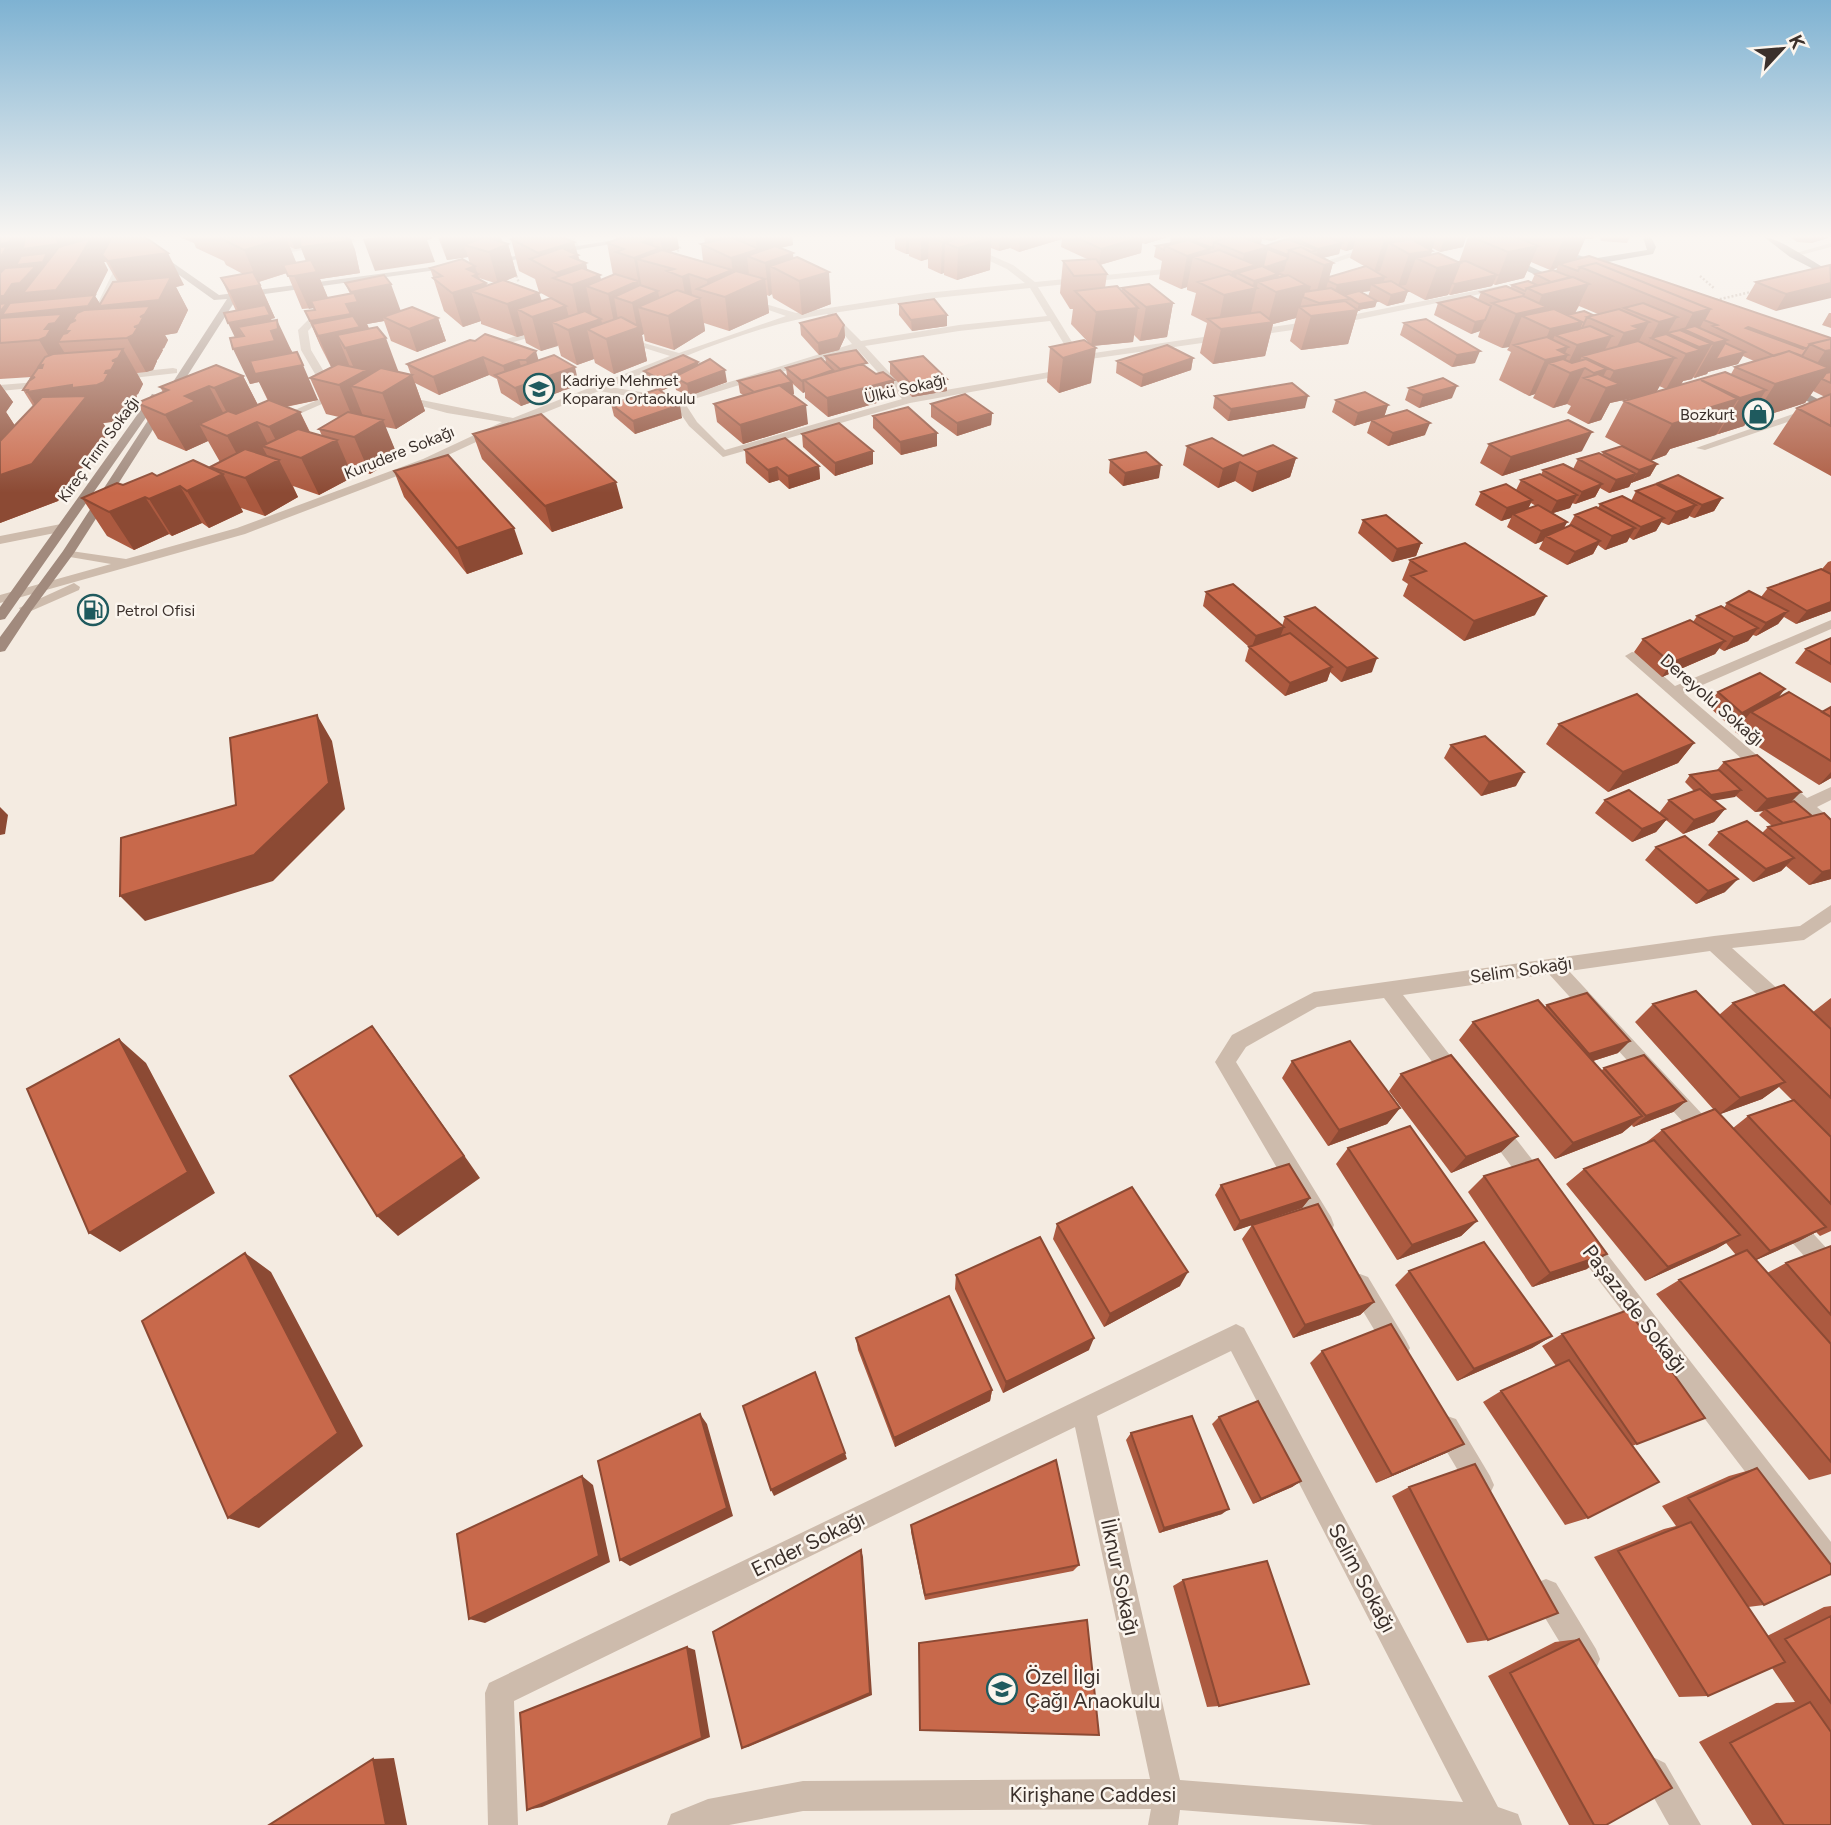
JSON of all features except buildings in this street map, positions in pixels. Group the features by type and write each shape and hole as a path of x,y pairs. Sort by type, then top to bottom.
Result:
{"main road":[{"name":"Kireç Fırını Sokağı","path":"0,616 7,596 61,528 173,371 202,322"},
{"name":"Kireç Fırını Sokağı","path":"0,648 26,608 68,553 217,322"},
{"path":"1787,378 1827,408"}],"street":[{"path":"264,426 354,388 322,377 306,351 303,330 311,322"},
{"name":"Kurudere Sokağı","path":"129,563 242,531 426,460 513,421 597,388 777,322"},
{"path":"836,322 909,400"},
{"path":"597,388 678,401 856,345 906,335 1015,322"},
{"path":"1054,322 1077,358 1321,322"},
{"path":"478,349 558,327"},
{"path":"610,334 679,356"},
{"name":"Ülkü Sokağı","path":"678,401 693,424 723,454 909,400 1084,369 1077,358"},
{"path":"107,378 173,371"},
{"path":"0,388 67,382"},
{"path":"387,394 447,410 513,421"},
{"path":"1701,448 1827,408"},
{"path":"0,540 61,528"},
{"path":"68,553 129,563"},
{"path":"7,596 129,563"},
{"path":"26,608 129,563"},
{"path":"1674,692 1831,624"},
{"name":"Dereyolu Sokağı","path":"1632,656 1831,828"},
{"path":"1806,806 1831,793"},
{"name":"Selim Sokağı","path":"1333,1241 1225,1062 1239,1041 1314,1000 1714,943 1804,933 1831,912"},
{"path":"1714,943 1802,1024"},
{"path":"1553,966 1720,1148"},
{"path":"1388,989 1549,1198"},
{"path":"1775,1208 1831,1269"},
{"name":"Paşazade Sokağı","path":"1574,1231 1831,1563"},
{"path":"1348,1265 1413,1372"},
{"name":"Selim Sokağı","path":"1236,1336 1496,1823"},
{"name":"Ender Sokağı","path":"503,1825 499,1693 1084,1412 1236,1336"},
{"path":"1434,1408 1492,1503"},
{"name":"İlknur Sokağı","path":"1084,1412 1168,1794 1163,1825"},
{"path":"1535,1575 1600,1682"},
{"path":"1643,1754 1686,1825"},
{"name":"Kirişhane Caddesi","path":"682,1825 708,1814 803,1796 1168,1794 1496,1823"}],"place":[{"name":"Kadriye Mehmet Koparan Ortaokulu","path":"539,389"},
{"name":"Bozkurt","path":"1758,414"},
{"name":"Petrol Ofisi","path":"93,610"},
{"name":"Özel İlgi Çağı Anaokulu","path":"1002,1689"}]}
